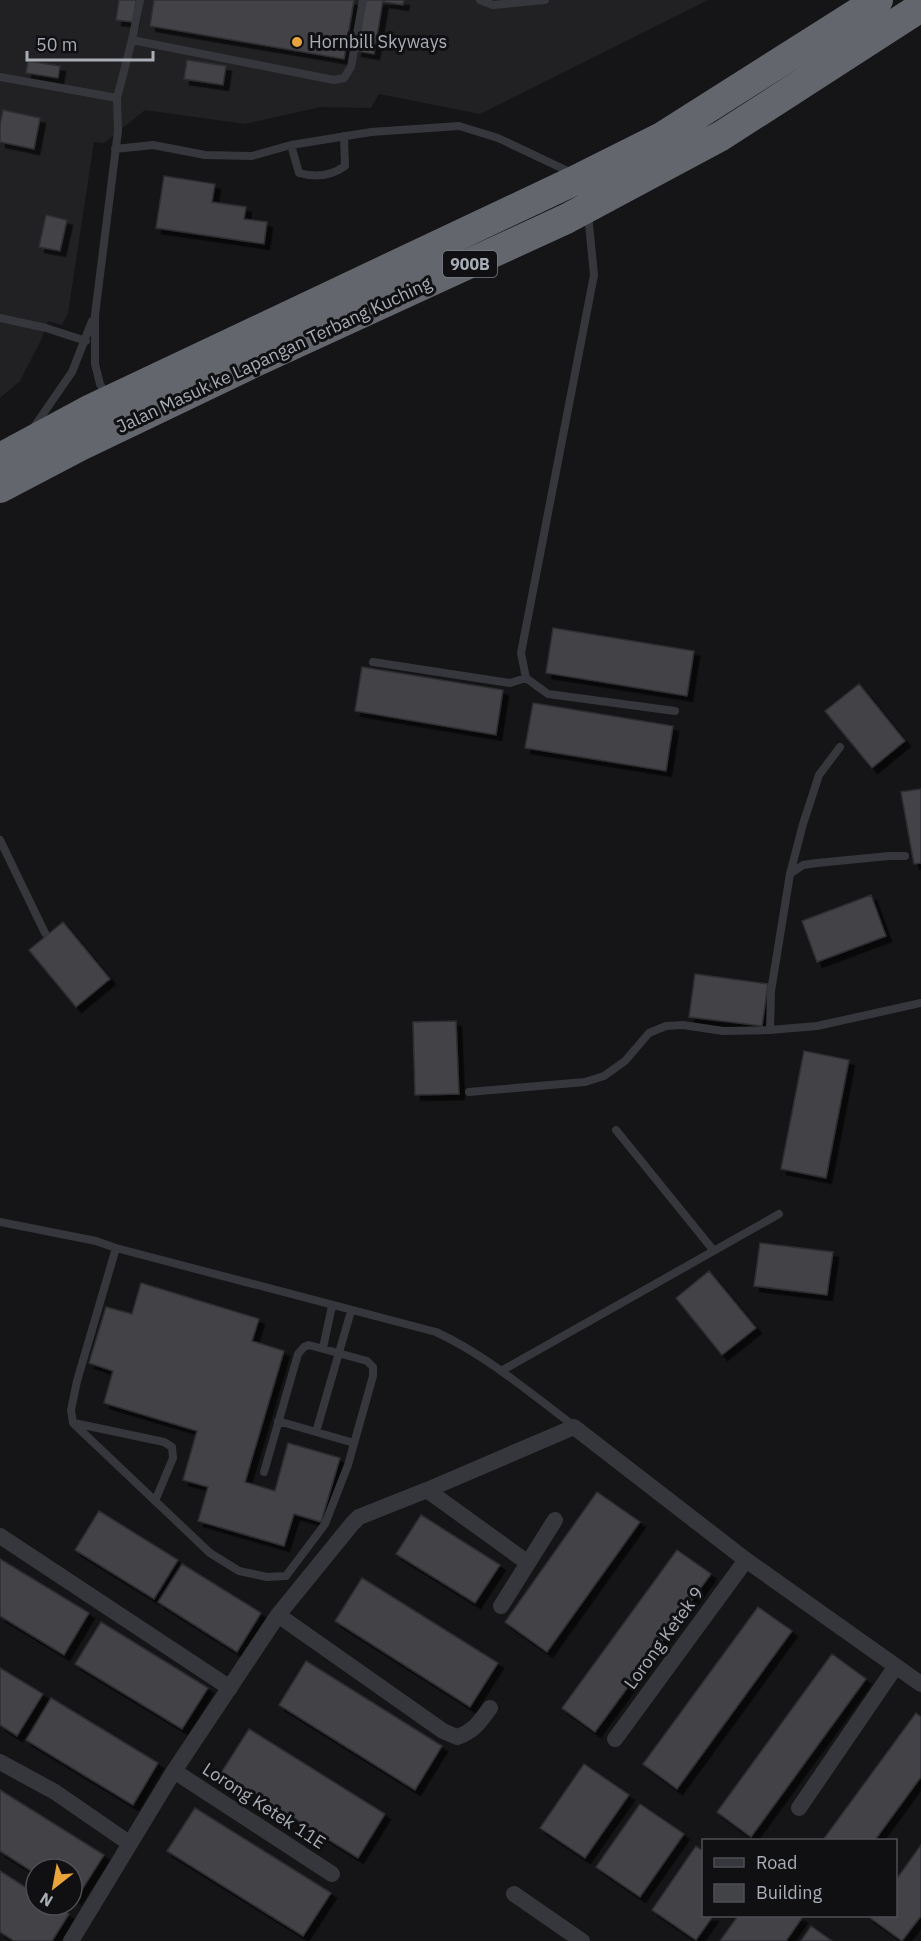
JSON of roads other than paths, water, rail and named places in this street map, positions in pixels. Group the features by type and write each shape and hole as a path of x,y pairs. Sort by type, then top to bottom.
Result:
{"highway":[{"name":"Jalan Masuk ke Lapangan Terbang Kuching","path":"10,452 108,401 582,177 662,136 878,0"},
{"name":"Jalan Masuk ke Lapangan Terbang Kuching","path":"0,488 90,441 588,208 721,136 921,7"}],"street":[{"path":"71,1941 174,1771 278,1615 359,1517 574,1427 746,1560 921,1684"},
{"path":"427,1490 528,1563"},
{"path":"501,1606 555,1520"},
{"path":"0,1536 230,1688"},
{"name":"Lorong Ketek 9","path":"615,1739 746,1560"},
{"path":"278,1615 443,1731 457,1737 468,1733 490,1708"},
{"path":"799,1808 896,1666"},
{"path":"0,1762 55,1792 129,1844"},
{"name":"Lorong Ketek 11E","path":"174,1771 332,1874"},
{"path":"514,1894 582,1941"}],"lane":[{"path":"108,401 100,384 95,364 94,315 118,131 117,98 140,0"},
{"path":"132,40 334,80 344,78 351,67 363,0"},
{"path":"480,0 493,5 545,0"},
{"path":"0,77 117,98"},
{"path":"115,149 153,145 205,155 252,156 291,145 371,132 459,126 498,138 582,177"},
{"path":"291,145 299,173 318,176 335,173 345,166 344,136"},
{"path":"588,208 594,275 520,652 526,678 548,694 675,711"},
{"path":"10,452 56,398 72,372 86,341 94,315"},
{"path":"0,318 46,328 86,341"},
{"path":"373,662 510,682 526,678"},
{"path":"770,1030 771,991 790,874 819,775 840,747"},
{"path":"0,840 45,933"},
{"path":"790,874 803,865 905,856"},
{"path":"469,1092 585,1082 604,1076 625,1061 649,1033 666,1026 683,1025 723,1031 817,1026 921,1003"},
{"path":"616,1130 714,1251"},
{"path":"501,1371 779,1214"},
{"path":"0,1222 96,1241 436,1332 453,1340 501,1371 574,1427"},
{"path":"116,1248 77,1382 71,1410 73,1423 210,1553 239,1572 267,1577 286,1576 324,1524 348,1465 374,1376 373,1367 367,1361 323,1348 309,1345 304,1347 298,1354 264,1472"},
{"path":"323,1348 332,1306"},
{"path":"316,1432 351,1311"},
{"path":"278,1421 354,1443"},
{"path":"73,1423 164,1442 172,1447 172,1458 155,1501"}],"place":[{"name":"Hornbill Skyways","path":"297,42"}]}
